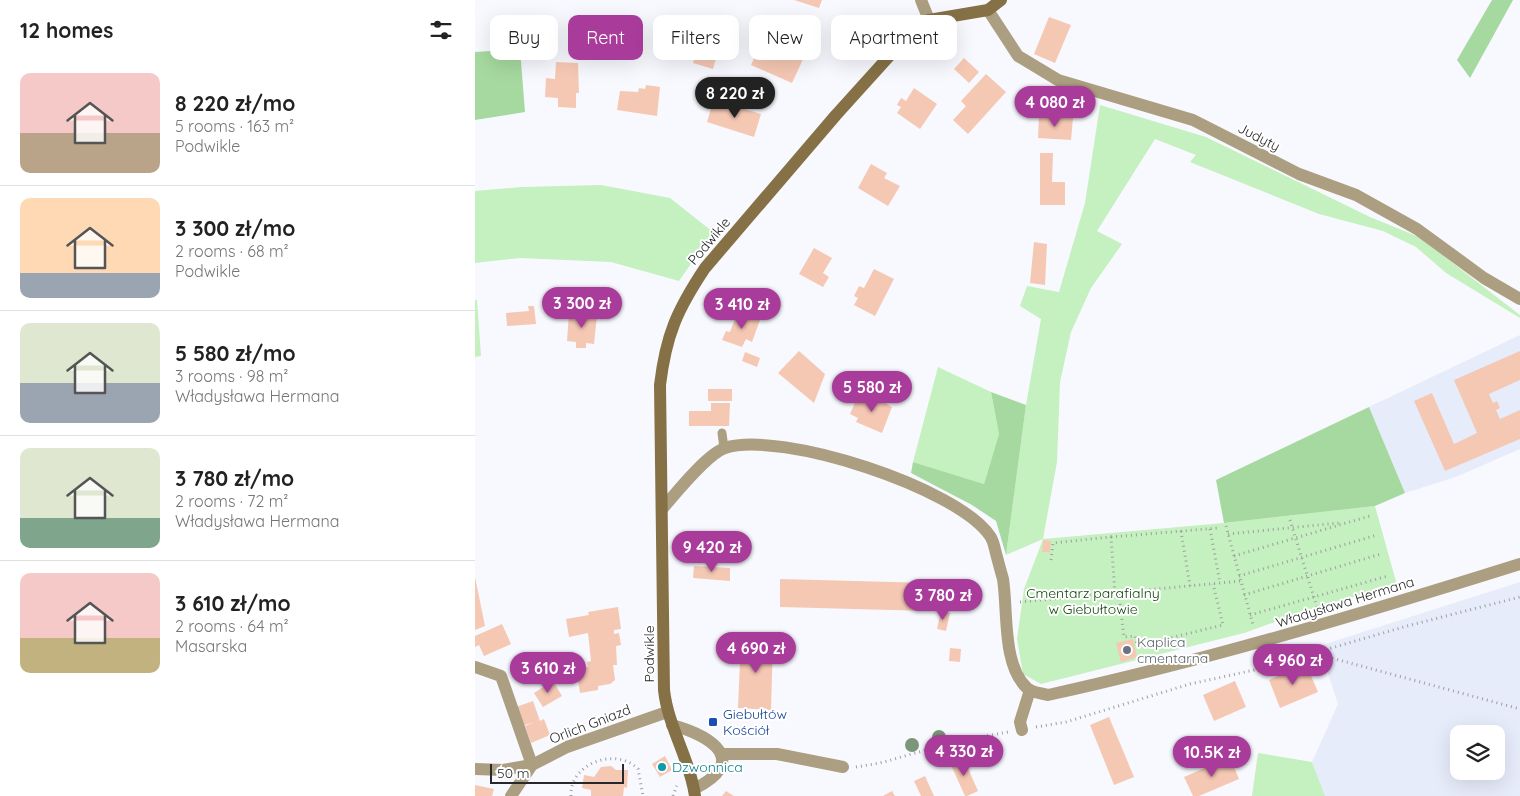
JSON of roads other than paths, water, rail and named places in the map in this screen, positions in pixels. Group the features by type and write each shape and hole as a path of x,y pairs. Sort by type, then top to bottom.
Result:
{"street":[{"path":"921,0 927,15"},
{"name":"Podwikle","path":"957,15 988,10 1001,0"},
{"name":"Judyty","path":"988,10 1018,56 1058,80 1193,120 1299,174 1356,195 1417,229 1484,278 1520,299"},
{"name":"Podwikle","path":"694,792 691,775 667,712 664,690 663,508 659,425 660,385 667,341 672,324 705,268 886,60"},
{"path":"663,508 699,468 724,448 751,445 811,451 837,457 892,476 968,512 991,536 1003,579 1010,650 1015,674 1031,690 1020,722 1022,730"},
{"name":"Władysława Hermana","path":"1031,690 1048,695 1236,650 1520,564"},
{"path":"475,667 501,676 532,765 503,770 475,769"},
{"name":"Orlich Gniazd","path":"511,796 532,765 567,747 667,712"},
{"path":"672,725 705,736 714,743 721,754 721,761 716,773 708,782 694,792"},
{"path":"721,754 777,754 843,767"}],"lane":[{"path":"723,433 724,448"}],"place":[{"name":"Kaplica cmentarna","path":"1127,650"},
{"name":"Giebułtów Kościół","path":"713,722"},
{"name":"Dzwonnica","path":"662,767"}],"park label":[{"name":"Cmentarz parafialny w Giebułtowie","path":"1093,602"}]}
